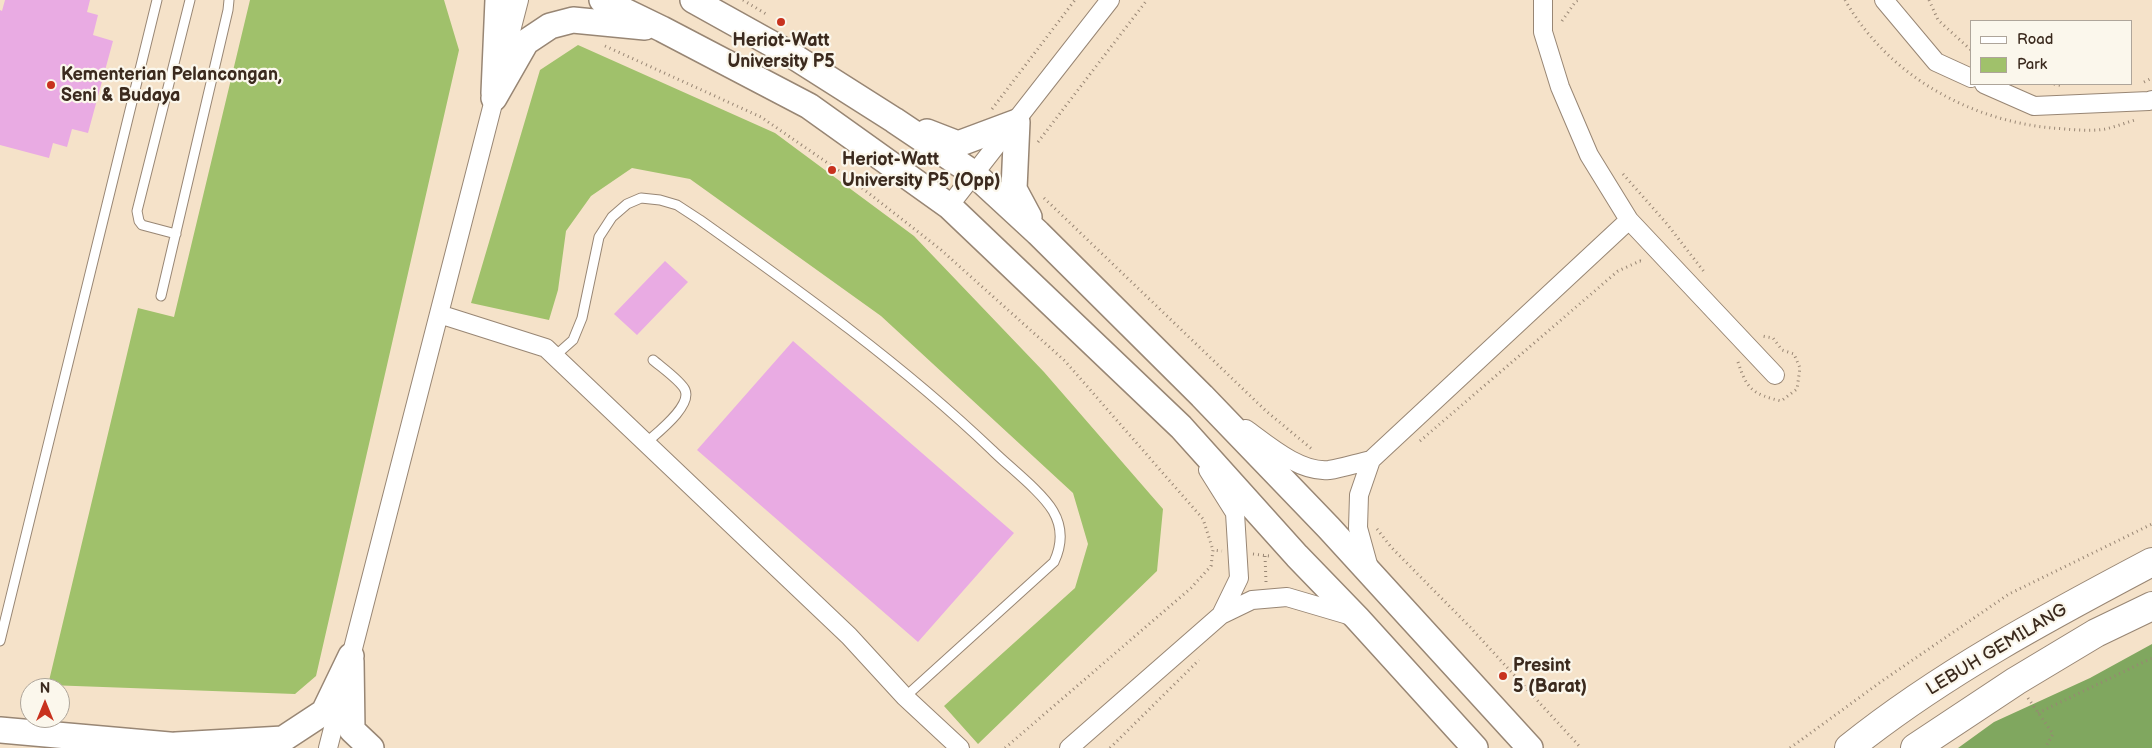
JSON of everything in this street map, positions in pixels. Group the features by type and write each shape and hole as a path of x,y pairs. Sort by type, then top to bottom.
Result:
{"main road":[{"name":"LEBUH GEMILANG","path":"1849,748 1879,724 2028,628 2152,562"},
{"name":"LEBUH GEMILANG","path":"1915,748 2016,681 2096,633 2152,606"}],"street":[{"path":"494,98 498,0"},
{"path":"328,748 519,0"},
{"path":"602,0 662,29 809,106 948,206 1181,427 1297,556 1357,618 1475,748"},
{"path":"693,0 790,54 974,173 1038,233 1202,396 1370,572 1530,748"},
{"path":"948,206 1016,122 1110,0"},
{"path":"1543,0 1543,32 1560,87 1589,155 1629,220 1775,375"},
{"path":"1884,0 1936,62 1970,78"},
{"path":"494,98 526,42 550,26 574,20 662,29"},
{"path":"1986,85 2034,106 2152,100"},
{"path":"894,120 958,144 1016,122"},
{"path":"1016,122 1014,189 1038,233"},
{"path":"1202,396 1280,455 1316,470 1329,470 1370,460 1629,220"},
{"path":"439,314 546,348 849,636 906,697 960,748"},
{"path":"1181,427 1235,513 1239,578 1221,615"},
{"path":"1370,460 1359,496 1358,528 1370,572"},
{"path":"1070,748 1221,615 1252,600 1287,597 1357,618"},
{"path":"0,730 100,743 187,747 283,739 324,712 351,656"},
{"path":"351,656 352,730 371,748"}],"lane":[{"path":"0,641 156,0"},
{"path":"176,234 147,227 139,221 137,216 190,0"},
{"path":"161,296 229,0"},
{"path":"555,356 574,340 582,318 599,237 612,216 627,204 642,198 660,200 677,205 700,220 833,315 951,411 1036,493 1053,511 1060,529 1061,547 1054,562 906,697"},
{"path":"647,442 683,407 687,398 684,389 653,360"}],"path":[{"path":"987,114 1075,0"},
{"path":"1036,145 1072,95 1100,62 1147,0"},
{"path":"1562,27 1562,19 1576,1 1579,0"},
{"path":"1929,0 1938,20 1970,49"},
{"path":"601,44 761,117 848,177 940,250 1065,361 1203,518 1213,550 1210,566 1191,588 1005,748"},
{"path":"2138,82 2145,82 2152,78"},
{"path":"1618,169 1667,224 1706,274"},
{"path":"1414,446 1618,271 1640,261 1648,263"},
{"path":"1737,356 1745,384 1761,396 1781,401 1797,388 1800,368 1794,354 1782,350 1773,338 1758,335"},
{"path":"1790,748 1882,681 2009,594 2152,524"},
{"path":"1374,526 1581,748"},
{"path":"1213,550 1265,556 1297,556"},
{"path":"2038,713 2152,658"},
{"path":"2016,681 2053,734 2046,748"}],"green space":[{"path":"250,0 444,0 459,50 316,676 295,694 70,686 70,678 50,678 138,308 174,317"},
{"path":"578,45 775,133 914,236 1044,372 1163,509 1157,571 978,744 944,706 1075,588 1088,544 1073,493 881,316 690,179 632,168 591,196 566,231 558,290 549,320 471,303 540,70"},
{"path":"2152,644 2152,748 1958,748 1994,722 2090,678"}],"building":[{"name":"Kementerian Pelancongan, Seni & Budaya","path":"5,0 90,0 87,12 98,15 93,35 113,41 88,133 72,129 67,147 53,143 49,158 0,145 0,10 2,11"},
{"path":"665,261 688,282 637,335 614,314"},
{"path":"793,341 1014,533 918,642 697,450"}],"place":[{"name":"Heriot-Watt University P5","path":"781,22"},
{"name":"Kementerian Pelancongan, Seni & Budaya","path":"51,85"},
{"name":"Heriot-Watt University P5 (Opp)","path":"832,170"},
{"name":"Presint 5 (Barat)","path":"1503,676"}]}
